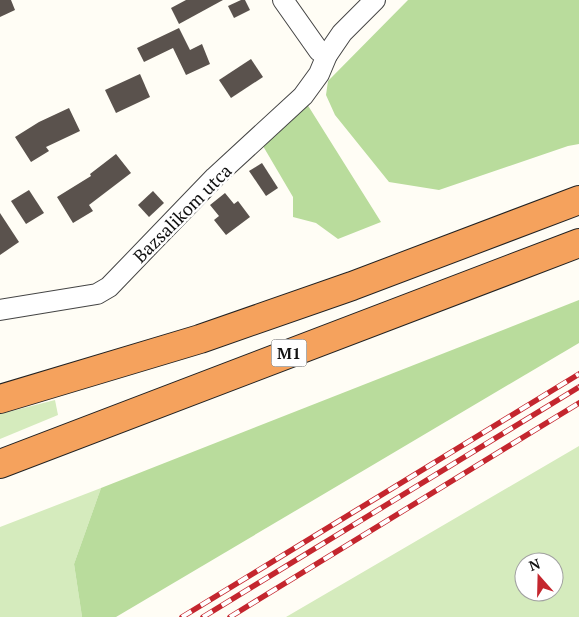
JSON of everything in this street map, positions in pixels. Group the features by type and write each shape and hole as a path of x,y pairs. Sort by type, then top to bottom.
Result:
{"highway":[{"name":"M1","path":"0,399 200,339 352,286 579,200"},
{"name":"M1","path":"0,464 579,244"}],"street":[{"path":"283,0 319,51 327,55"},
{"name":"Bazsalikom utca","path":"0,310 97,294 109,287 215,177 303,96 319,74 327,55 342,33 375,0"}],"green space":[{"path":"408,0 579,0 579,144 568,146 439,190 389,182 335,115 326,95 328,81"},
{"path":"307,104 381,222 338,239 316,223 293,217 293,197 263,146"},
{"path":"579,300 579,343 116,617 82,617 74,564 101,488"},
{"path":"55,400 58,415 0,439 0,414"},
{"path":"579,446 579,617 286,617"},
{"path":"101,488 74,564 82,617 0,617 0,527"}],"building":[{"path":"0,0 11,0 15,10 0,17"},
{"path":"186,0 223,0 179,24 171,8"},
{"path":"245,0 250,10 234,18 228,6"},
{"path":"179,28 190,50 202,44 210,64 186,75 173,48 144,62 137,48"},
{"path":"251,59 263,77 231,98 219,80"},
{"path":"140,74 150,97 116,113 105,90"},
{"path":"69,108 80,131 46,147 49,151 31,162 15,137 39,122"},
{"path":"116,154 131,173 89,205 93,211 73,223 57,197 91,176 90,174"},
{"path":"262,163 278,188 266,196 249,171"},
{"path":"29,190 44,213 26,224 11,201"},
{"path":"153,191 164,203 149,217 138,205"},
{"path":"225,193 234,204 238,201 250,217 226,235 214,220 219,216 210,205"},
{"path":"0,213 19,242 0,255"}],"railway":[{"path":"182,617 579,374"},
{"path":"203,617 579,387"},
{"path":"230,617 579,403"}]}
